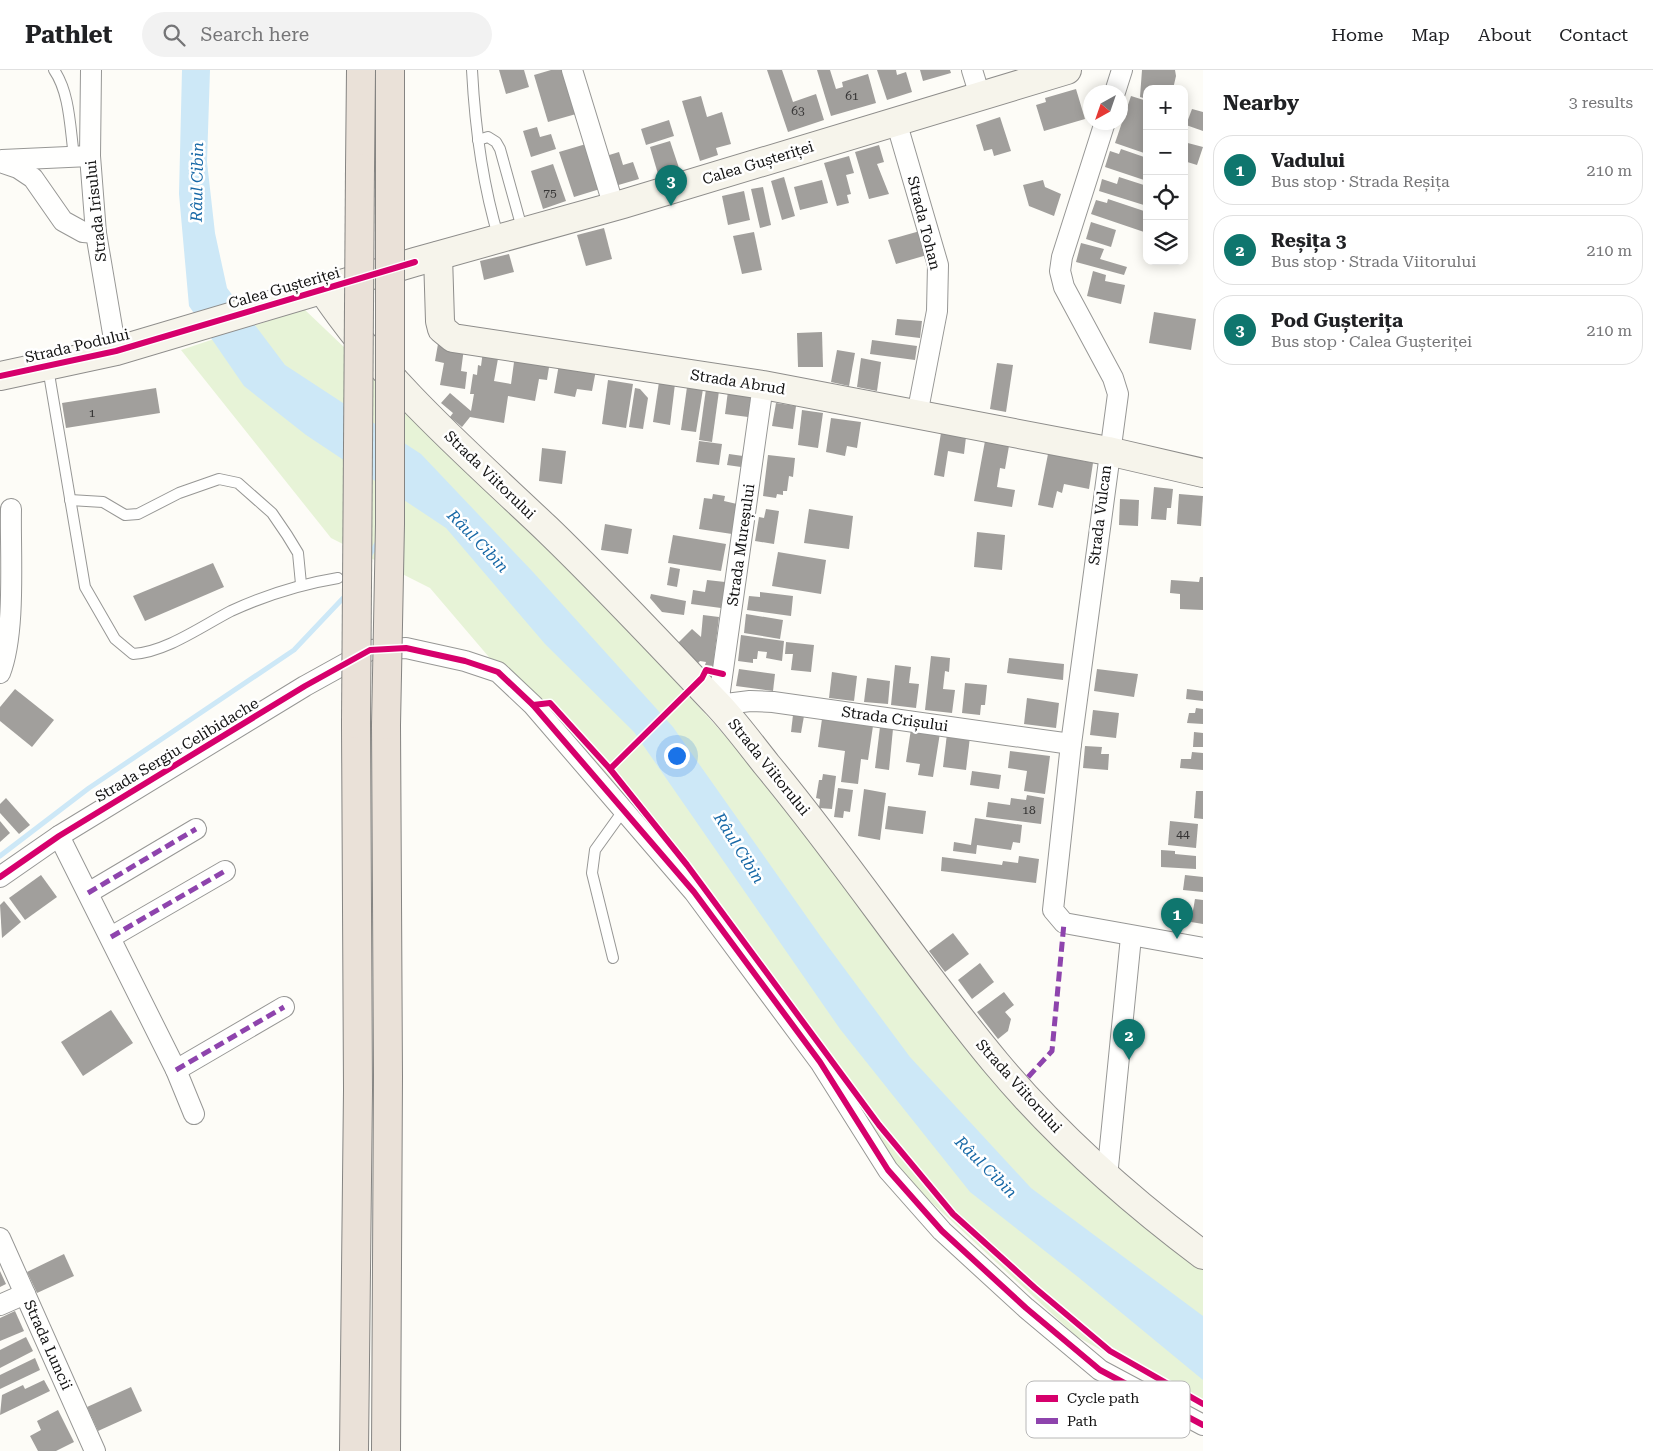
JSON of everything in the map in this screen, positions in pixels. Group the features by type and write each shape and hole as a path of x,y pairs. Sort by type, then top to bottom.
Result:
{"highway":[{"path":"354,1451 358,1108 356,724 361,70"},
{"path":"386,1451 388,1066 386,725 390,524 390,70"}],"street":[{"name":"Strada Irisului","path":"91,70 82,156 116,350"},
{"path":"572,70 614,207"},
{"path":"972,70 980,96"},
{"name":"Calea Gușteriței","path":"159,338 312,292 614,207 1067,70"},
{"path":"1117,85 1122,70"},
{"name":"Strada Tohan","path":"896,121 938,265 939,289 936,320 918,415"},
{"name":"Strada Vulcan","path":"1102,130 1062,256 1060,271 1064,287 1113,378 1118,394 1108,451 1071,744 1053,910 1064,923 1132,937"},
{"path":"0,161 82,156"},
{"path":"0,161 18,168 32,178 62,221 83,232 96,233"},
{"name":"Strada Abrud","path":"438,256 440,321 442,329 453,338 763,385 1108,451 1203,474"},
{"name":"Strada Viitorului","path":"312,292 348,328 418,406 564,546 718,705 809,816 947,1001 997,1064 1046,1119 1107,1177 1155,1219 1203,1255"},
{"name":"Strada Podului","path":"0,376 116,350 159,338"},
{"name":"Strada Mureșului","path":"718,705 763,385"},
{"path":"0,673 5,660 9,634 11,509"},
{"name":"Strada Sergiu Celibidache","path":"0,877 59,836 305,686 370,650 406,648 465,661 498,672 533,705 623,811"},
{"name":"Strada Crișului","path":"718,705 750,701 773,702 1071,744"},
{"path":"623,811 694,892 820,1062 888,1170 942,1231 1026,1308 1100,1370 1121,1381"},
{"path":"88,893 196,829"},
{"path":"59,836 176,1070 194,1114"},
{"path":"111,937 225,871"},
{"path":"1107,1177 1132,937 1203,948"},
{"path":"176,1070 284,1007"},
{"name":"Strada Luncii","path":"0,1238 95,1451"},
{"path":"0,1306 25,1294"},
{"path":"1190,1418 1203,1425"}],"lane":[{"path":"54,70 60,78 82,156"},
{"path":"472,70 478,140 486,199 511,236"},
{"path":"478,140 488,138 496,142 500,149 511,236"},
{"path":"48,366 86,587 115,639 133,654 142,654 187,636 232,611 301,584 338,578"},
{"path":"70,500 103,502 125,515 138,514 179,493 219,479 238,483 272,512 287,535 298,553 301,584"},
{"path":"613,958 592,873 595,850 623,811"}],"green space":[{"path":"304,309 556,549 813,833 935,1007 1203,1266 1203,1408 1190,1401 1190,1381 1155,1381 1076,1336 891,1165 640,825 603,791 430,588 331,538 181,350"}],"water":[{"name":"Râul Cibin","path":"182,70 210,70 207,162 215,233 227,288 285,365 421,454 533,572 673,727 821,937 910,1057 1031,1188 1203,1316 1203,1380 1078,1277 970,1192 840,1029 634,732 545,644 446,528 306,435 244,386 189,306 179,194"}],"building":[{"path":"499,70 524,70 529,87 506,94"},
{"path":"551,70 563,70 576,114 548,122 534,75"},
{"path":"767,70 782,70 793,102 816,94 824,120 788,132"},
{"path":"817,70 830,70 836,89 843,87 842,82 868,74 876,103 831,116"},
{"path":"877,70 896,70 897,75 906,72 912,92 887,100"},
{"path":"920,70 950,70 951,73 923,81"},
{"path":"1142,70 1175,70 1174,85 1143,85 1143,98 1140,97"},
{"path":"1076,89 1083,112 1083,120 1044,131 1036,105 1046,102 1045,98"},
{"path":"701,96 707,117 722,112 731,144 716,148 718,155 700,161 682,101"},
{"path":"1131,96 1143,100 1143,153 1115,143 1119,130 1128,130 1128,105"},
{"path":"1192,109 1203,112 1203,131 1188,126"},
{"path":"1000,117 1011,151 994,156 992,149 984,151 976,125"},
{"path":"669,120 674,136 646,145 641,129"},
{"path":"537,127 540,137 551,134 556,149 531,157 523,131"},
{"path":"670,141 679,168 658,174 650,147"},
{"path":"1188,143 1203,147 1197,165 1188,162"},
{"path":"586,144 600,189 574,197 559,152"},
{"path":"879,145 884,162 877,164 889,194 869,199 855,152"},
{"path":"1121,149 1143,157 1143,180 1105,167 1110,151 1119,154"},
{"path":"619,152 623,165 633,162 639,179 615,186 606,156"},
{"path":"849,156 854,173 846,175 851,194 847,195 849,203 837,206 824,163"},
{"path":"553,164 566,201 543,209 531,171"},
{"path":"784,177 795,216 782,220 771,181"},
{"path":"1119,177 1143,185 1143,205 1099,191 1102,179 1117,184"},
{"path":"822,180 828,203 800,210 794,187"},
{"path":"1043,180 1045,187 1061,194 1054,216 1029,206 1023,185"},
{"path":"763,187 771,225 760,228 751,189"},
{"path":"744,191 750,220 728,225 722,196"},
{"path":"1108,199 1143,211 1143,232 1091,214 1096,200 1107,203"},
{"path":"1091,222 1116,230 1111,247 1086,239"},
{"path":"604,228 612,259 586,266 577,235"},
{"path":"920,231 927,255 896,264 888,240"},
{"path":"754,232 762,270 742,274 733,236"},
{"path":"1081,243 1104,249 1100,259 1127,267 1124,275 1076,262"},
{"path":"509,254 514,272 484,280 480,261"},
{"path":"1093,271 1106,275 1105,281 1125,285 1121,304 1087,296"},
{"path":"1154,312 1196,319 1191,350 1149,343"},
{"path":"897,319 922,321 920,338 895,335"},
{"path":"822,332 823,367 798,367 797,333"},
{"path":"872,340 917,346 915,360 870,354"},
{"path":"438,344 464,348 461,371 467,372 465,389 440,385 444,363 435,361"},
{"path":"837,350 855,353 849,386 831,382"},
{"path":"483,351 499,353 494,381 511,384 515,355 550,361 547,380 539,379 535,401 508,396 504,423 470,417 462,427 450,417 453,413 441,403 450,393 471,411 474,394 470,394 473,374 477,375 478,365 481,366"},
{"path":"861,358 881,362 877,391 857,387"},
{"path":"997,363 1013,365 1006,412 990,409"},
{"path":"559,364 596,370 592,391 577,389 575,397 554,393"},
{"path":"608,380 633,384 626,428 602,424"},
{"path":"659,382 675,384 670,425 653,422"},
{"path":"687,387 703,389 696,432 681,430"},
{"path":"156,388 160,413 66,428 62,403"},
{"path":"635,388 640,389 648,398 643,429 629,427"},
{"path":"706,389 719,391 712,442 699,440"},
{"path":"728,391 751,395 748,417 725,414"},
{"path":"776,403 796,406 793,429 772,426"},
{"path":"802,410 823,413 818,448 798,445"},
{"path":"831,418 861,422 857,448 847,446 845,456 826,452"},
{"path":"941,433 966,437 964,454 948,451 944,477 934,475"},
{"path":"699,441 722,444 719,465 696,462"},
{"path":"985,441 1009,446 1005,469 1000,468 997,487 1015,490 1012,507 974,501"},
{"path":"542,448 566,451 562,484 539,481"},
{"path":"729,454 743,456 741,467 727,465"},
{"path":"1048,454 1093,463 1089,489 1064,484 1062,493 1057,491 1053,508 1038,505"},
{"path":"768,455 795,458 793,477 789,476 787,491 783,491 783,495 777,494 776,498 763,496"},
{"path":"1154,487 1173,489 1171,508 1167,508 1166,520 1151,519"},
{"path":"713,494 725,496 724,501 737,504 732,534 699,529 704,498 712,499"},
{"path":"1179,494 1203,496 1201,526 1177,524"},
{"path":"1120,499 1139,500 1138,526 1119,525"},
{"path":"766,509 779,511 774,544 755,541 759,517 764,518"},
{"path":"809,509 853,516 849,549 804,543"},
{"path":"605,524 632,529 628,554 601,550"},
{"path":"977,532 1005,535 1002,570 974,567"},
{"path":"673,535 726,544 721,571 668,563"},
{"path":"778,552 826,560 821,594 772,586"},
{"path":"213,563 224,587 145,621 133,596"},
{"path":"670,567 680,569 677,587 667,585"},
{"path":"1200,577 1203,577 1203,610 1180,609 1180,594 1170,593 1171,580 1199,582"},
{"path":"707,580 725,582 721,608 691,604 693,590 705,592"},
{"path":"760,592 793,596 791,616 747,610 749,596 760,597"},
{"path":"651,594 686,601 684,615 662,612 650,598"},
{"path":"746,614 783,620 780,639 744,633"},
{"path":"703,615 719,617 713,666 705,665 706,662 700,661 692,669 673,648 692,629 701,637"},
{"path":"741,635 784,641 782,661 766,658 767,652 758,651 757,659 753,659 753,663 738,661"},
{"path":"786,642 814,645 811,672 791,670 793,654 785,654"},
{"path":"931,656 950,658 949,672 945,671 943,689 955,690 952,713 925,710"},
{"path":"1009,658 1064,664 1063,680 1007,673"},
{"path":"895,665 911,667 909,683 919,684 916,708 891,705"},
{"path":"739,669 775,674 773,691 736,686"},
{"path":"1097,669 1138,674 1134,697 1094,691"},
{"path":"832,672 857,676 854,701 829,698"},
{"path":"867,678 890,681 888,704 864,702"},
{"path":"965,683 987,685 985,705 981,705 980,715 962,713"},
{"path":"15,689 54,720 32,747 0,721 0,707"},
{"path":"1187,689 1203,691 1203,701 1186,699"},
{"path":"1027,698 1059,703 1056,728 1024,724"},
{"path":"1196,708 1203,709 1203,724 1187,723 1189,713 1195,713"},
{"path":"1093,710 1119,713 1116,738 1090,735"},
{"path":"793,715 804,716 801,733 791,732"},
{"path":"822,719 873,726 868,760 861,759 858,784 841,782 845,751 818,747"},
{"path":"880,727 893,729 889,770 875,768"},
{"path":"911,729 940,733 933,777 918,775 920,764 906,762"},
{"path":"1194,732 1203,733 1203,747 1193,747"},
{"path":"947,734 970,737 966,770 943,767"},
{"path":"1085,746 1102,747 1101,754 1109,754 1108,770 1083,768"},
{"path":"1010,751 1050,756 1045,794 1024,791 1027,771 1008,768"},
{"path":"1192,752 1203,753 1203,770 1180,768 1181,759 1191,759"},
{"path":"972,771 1001,775 999,789 970,785"},
{"path":"823,774 836,776 832,809 819,808 820,799 816,798 819,780 822,780"},
{"path":"838,788 853,790 850,812 844,811 843,818 834,817"},
{"path":"864,789 886,793 880,840 858,836"},
{"path":"1196,791 1203,791 1203,819 1194,818"},
{"path":"1027,795 1044,798 1041,824 986,817 988,802 1010,805 1011,798 1026,800"},
{"path":"6,798 30,825 19,834 0,813 0,804"},
{"path":"888,806 926,811 923,834 885,829"},
{"path":"975,818 1022,825 1020,843 1013,842 1011,850 977,845 976,854 953,851 954,842 971,845"},
{"path":"0,821 10,833 0,842"},
{"path":"1170,821 1198,824 1196,848 1168,845"},
{"path":"1161,850 1175,851 1175,854 1196,856 1196,869 1161,867"},
{"path":"1019,856 1039,859 1036,883 941,871 942,857 1002,865 1003,861 1018,863"},
{"path":"41,875 57,897 25,920 9,898"},
{"path":"1185,875 1203,877 1203,892 1183,890"},
{"path":"1195,899 1203,900 1203,924 1191,922"},
{"path":"4,901 21,922 2,938 0,905"},
{"path":"953,933 969,954 945,972 929,951"},
{"path":"980,963 994,982 972,999 958,980"},
{"path":"1004,992 1014,1005 1005,1012 1011,1019 1008,1031 998,1039 977,1012"},
{"path":"111,1010 133,1043 83,1076 61,1042"},
{"path":"64,1254 74,1276 37,1293 27,1272"},
{"path":"0,1271 6,1284 0,1287"},
{"path":"15,1311 24,1331 0,1341 0,1318"},
{"path":"26,1337 33,1351 0,1368 0,1350"},
{"path":"35,1358 40,1370 0,1389 0,1375"},
{"path":"44,1380 50,1391 0,1415 2,1395 23,1385 25,1389"},
{"path":"131,1387 142,1411 98,1431 87,1407"},
{"path":"58,1410 74,1442 56,1451 38,1451 30,1436 41,1430 37,1421"}],"waterway":[{"path":"368,558 379,540"},
{"path":"0,856 89,788 294,650 347,594"}],"marked path":[{"path":"88,893 196,829"},
{"path":"111,937 225,871"},
{"path":"1018,1088 1052,1051 1064,923"},
{"path":"176,1070 284,1007"}],"cycle path":[{"path":"0,376 116,351 415,262"},
{"path":"0,877 59,836 305,686 370,650 406,648 465,661 498,672 533,705 694,892 820,1062 888,1170 942,1231 1026,1308 1100,1370 1121,1381"},
{"path":"610,769 702,678 706,670 723,674"},
{"path":"533,705 550,703 610,769 687,865 879,1125 953,1214 1035,1288 1110,1351 1163,1381"},
{"path":"1190,1397 1203,1404"},
{"path":"1190,1418 1203,1425"}],"place":[{"name":"Pod Gușterița","path":"671,206"},
{"name":"Vadului","path":"1177,939"},
{"name":"Reșița 3","path":"1129,1060"}]}
